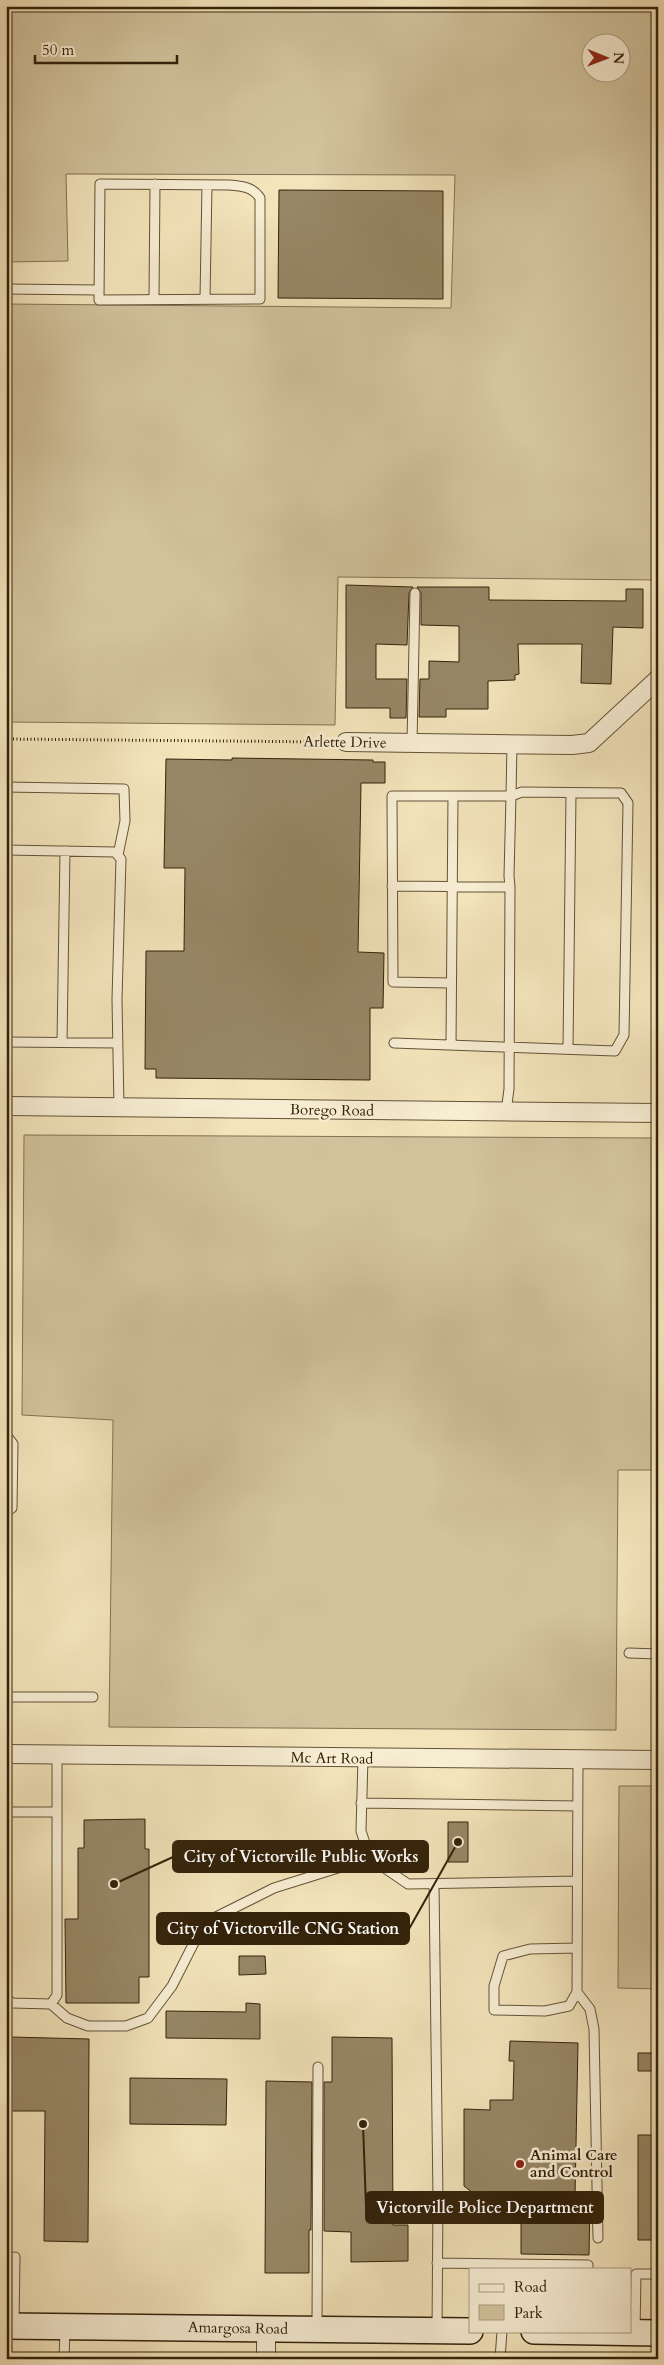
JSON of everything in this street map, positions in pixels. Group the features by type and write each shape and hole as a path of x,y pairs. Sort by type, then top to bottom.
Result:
{"main road":[{"name":"Amargosa Road","path":"10,2326 469,2330"},
{"path":"588,2332 647,2332"}],"street":[{"name":"Arlette Drive","path":"346,742 572,745 589,743 658,679"},
{"name":"Borego Road","path":"6,1106 658,1113"},
{"name":"Mc Art Road","path":"6,1754 658,1760"},
{"path":"266,2328 266,2359"}],"lane":[{"path":"100,184 207,185 247,187 256,191 260,198 260,299 99,300 100,184"},
{"path":"154,299 155,184"},
{"path":"205,299 207,185"},
{"path":"6,289 99,290"},
{"path":"412,743 416,593"},
{"path":"506,1112 509,1088 510,796 512,744"},
{"path":"6,787 124,789 125,821 118,855"},
{"path":"394,1043 616,1051 624,1035 628,803 621,793 522,792 510,796 392,796 393,982 451,983"},
{"path":"568,1049 571,793"},
{"path":"451,1045 453,796"},
{"path":"6,850 115,852 121,859 118,1043 119,1108"},
{"path":"62,1042 65,851"},
{"path":"392,886 510,887"},
{"path":"6,1042 118,1043"},
{"path":"6,1435 13,1444 12,1508 6,1512"},
{"path":"629,1653 658,1654"},
{"path":"6,1697 93,1697"},
{"path":"51,2004 57,1995 57,1754"},
{"path":"362,1758 361,1831 370,1858 408,1884 577,1881"},
{"path":"577,1948 530,1949 503,1956 494,1986 494,2010 545,2011 569,2006 577,1992 578,1760"},
{"path":"362,1802 577,1806"},
{"path":"6,1812 56,1812"},
{"path":"6,1998 12,2003 51,2004 66,2018 88,2026 126,2026 148,2018 172,1986 204,1923 274,1888 370,1858"},
{"path":"434,1884 437,2330"},
{"path":"577,1992 590,2009 594,2029 598,2238"},
{"path":"318,2067 318,2329"},
{"path":"10,2326 15,2257"},
{"path":"437,2263 588,2265 588,2268"},
{"path":"647,2332 636,2274 658,2274"},
{"path":"64,2359 65,2326"},
{"path":"500,2359 502,2332"}],"path":[{"name":"Arlette Drive","path":"6,739 346,742"}],"green space":[{"path":"6,6 658,6 658,580 338,577 335,725 6,722 6,304 451,308 455,175 66,174 68,261 6,262"},
{"path":"24,1135 658,1138 658,1470 618,1470 616,1730 109,1727 113,1420 22,1415"},
{"path":"619,1786 658,1786 658,1989 618,1988"}],"building":[{"path":"279,190 443,191 443,299 278,298"},
{"path":"346,585 413,587 409,593 407,645 376,644 376,679 407,679 406,718 390,718 390,708 346,708"},
{"path":"417,587 489,587 489,600 626,601 626,589 643,589 643,628 613,627 611,684 581,683 582,644 518,644 519,674 515,675 515,680 488,681 488,709 446,709 446,717 419,717 420,679 429,679 429,661 459,662 459,626 421,625 421,593"},
{"path":"232,758 373,760 373,762 385,762 385,783 361,783 358,952 384,953 383,1008 370,1008 370,1080 156,1078 156,1069 145,1069 146,951 184,951 185,868 164,868 166,759 232,760"},
{"path":"145,1819 145,1849 149,1849 149,1977 139,1977 139,2003 66,2003 65,1919 78,1919 78,1848 84,1848 84,1820"},
{"path":"448,1822 468,1822 468,1862 448,1862"},
{"path":"239,1956 265,1956 266,1974 239,1975"},
{"path":"246,2003 260,2004 260,2039 166,2038 166,2011 246,2012"},
{"path":"11,2037 89,2039 88,2242 44,2241 45,2111 6,2111 6,2052 11,2052"},
{"path":"332,2037 392,2038 393,2225 408,2225 408,2261 351,2262 351,2232 324,2231 324,2082 332,2082"},
{"name":"Animal Care and Control","path":"510,2041 578,2043 575,2196 590,2196 589,2255 521,2254 521,2201 482,2200 464,2186 464,2109 490,2110 490,2100 513,2100 514,2061 509,2061"},
{"path":"638,2053 658,2053 658,2071 638,2071"},
{"path":"130,2078 227,2079 226,2125 130,2124"},
{"path":"266,2081 312,2082 309,2273 265,2273"},
{"path":"638,2135 658,2135 658,2240 638,2240"}],"place":[{"name":"City of Victorville CNG Station","path":"458,1842"},
{"name":"City of Victorville Public Works","path":"114,1884"},
{"name":"Victorville Police Department","path":"363,2124"},
{"name":"Animal Care and Control","path":"520,2164"}]}
